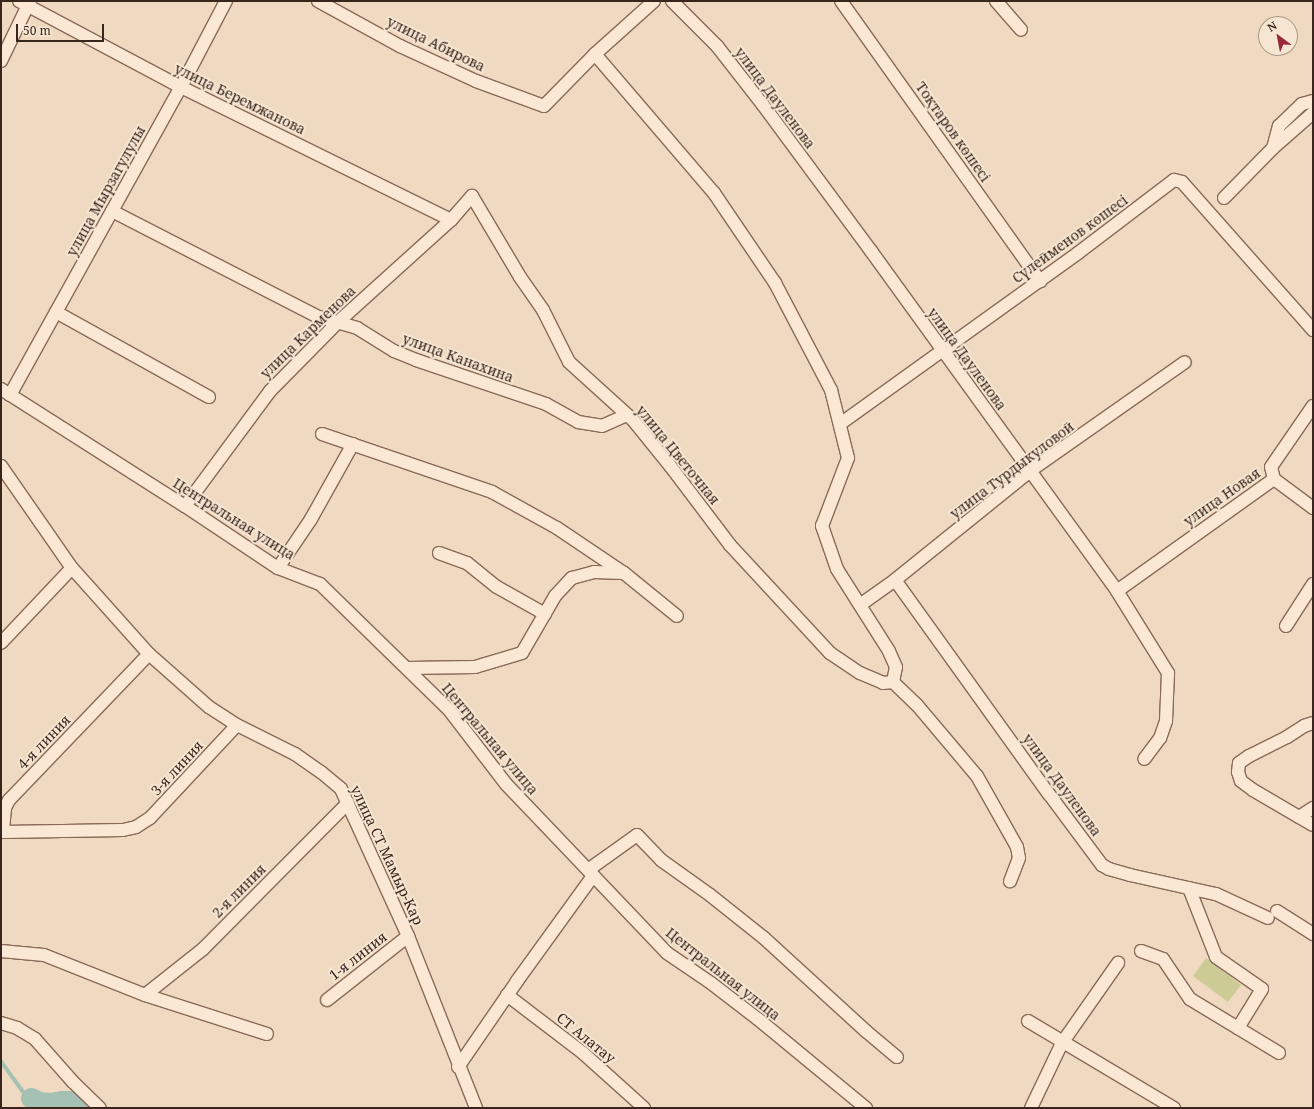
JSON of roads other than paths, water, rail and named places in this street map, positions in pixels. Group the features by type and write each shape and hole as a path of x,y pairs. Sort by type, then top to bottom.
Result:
{"street":[{"name":"улица Мырзагулулы","path":"5,392 56,312 181,87 226,1"},
{"name":"улица Абирова","path":"318,1 400,46 455,72 544,106 595,54"},
{"path":"654,1 595,54 714,193 775,283 831,390 848,458 822,526 837,569 889,651 896,667 893,682 922,711 977,776 1017,847 1019,858 1010,881"},
{"name":"улица Дауленова","path":"672,1 722,52 871,251 1117,591 1168,673 1166,721 1160,738 1144,759"},
{"name":"Тоқтаров көшесі","path":"841,1 1040,281"},
{"path":"996,1 1021,30"},
{"name":"улица Беремжанова","path":"25,2 181,87 451,220"},
{"path":"1,61 25,2"},
{"path":"1273,148 1279,126 1302,104 1313,101"},
{"path":"1224,198 1273,148 1313,113"},
{"name":"Сүлейменов көшесі","path":"840,424 1040,281 1174,180 1178,180 1313,330"},
{"name":"улица Карменова","path":"185,506 270,391 338,322 451,220 472,196"},
{"name":"улица Цветочная","path":"472,196 520,277 543,310 569,362 627,415 671,467 730,545 830,652 860,673 883,682 893,682"},
{"name":"улица Канахина","path":"112,211 316,316 357,328 394,351 416,360 546,404 578,422 602,426 627,415"},
{"path":"56,312 209,397"},
{"name":"улица Турдыкуловой","path":"860,605 895,580 1030,471 1185,362"},
{"name":"Центральная улица","path":"5,392 185,506 278,568 320,584 450,711 506,784 667,953 711,983 758,1019 866,1108"},
{"name":"улица Новая","path":"1117,591 1274,479 1271,467 1313,406"},
{"path":"322,434 492,492 557,528 624,573 677,616"},
{"path":"278,568 311,519 353,444"},
{"name":"улица СТ Мамыр-Кар","path":"2,469 72,568 149,654 209,707 237,726 295,754 321,772 341,789 408,936 458,1067 476,1108"},
{"path":"1274,479 1313,508"},
{"path":"439,553 467,563 497,586 545,614"},
{"path":"1,643 72,568"},
{"path":"407,668 476,667 522,653 555,596 572,578 594,572 624,573"},
{"name":"улица Дауленова","path":"895,580 1102,865 1109,870 1216,894 1273,915 1313,934"},
{"path":"1286,626 1313,584"},
{"name":"4-я линия","path":"136,827 123,830 3,832 5,808 9,800 149,654"},
{"path":"1313,723 1304,726 1281,740 1249,756 1239,763 1238,772 1241,780 1253,790 1313,825"},
{"name":"3-я линия","path":"136,827 150,818 237,726"},
{"name":"2-я линия","path":"145,995 203,948 348,803"},
{"path":"1298,817 1313,808"},
{"path":"458,1067 590,873 637,835 660,860 710,895 764,938 867,1032 897,1057"},
{"path":"1189,888 1216,957 1262,989 1238,1028"},
{"name":"1-я линия","path":"327,1000 408,936"},
{"path":"1,951 44,955 145,995 267,1034"},
{"path":"1141,951 1163,959 1190,999 1279,1053"},
{"path":"1031,1108 1062,1043 1118,963"},
{"name":"СТ Алатау","path":"507,995 583,1053 644,1108"},
{"path":"1028,1021 1062,1043 1169,1105"},
{"path":"1,1023 17,1028 36,1039 73,1082 100,1108"}],"waterway":[{"path":"1,1061 23,1091 31,1098"},
{"path":"31,1098 39,1102 51,1103 69,1101 77,1108"}]}
